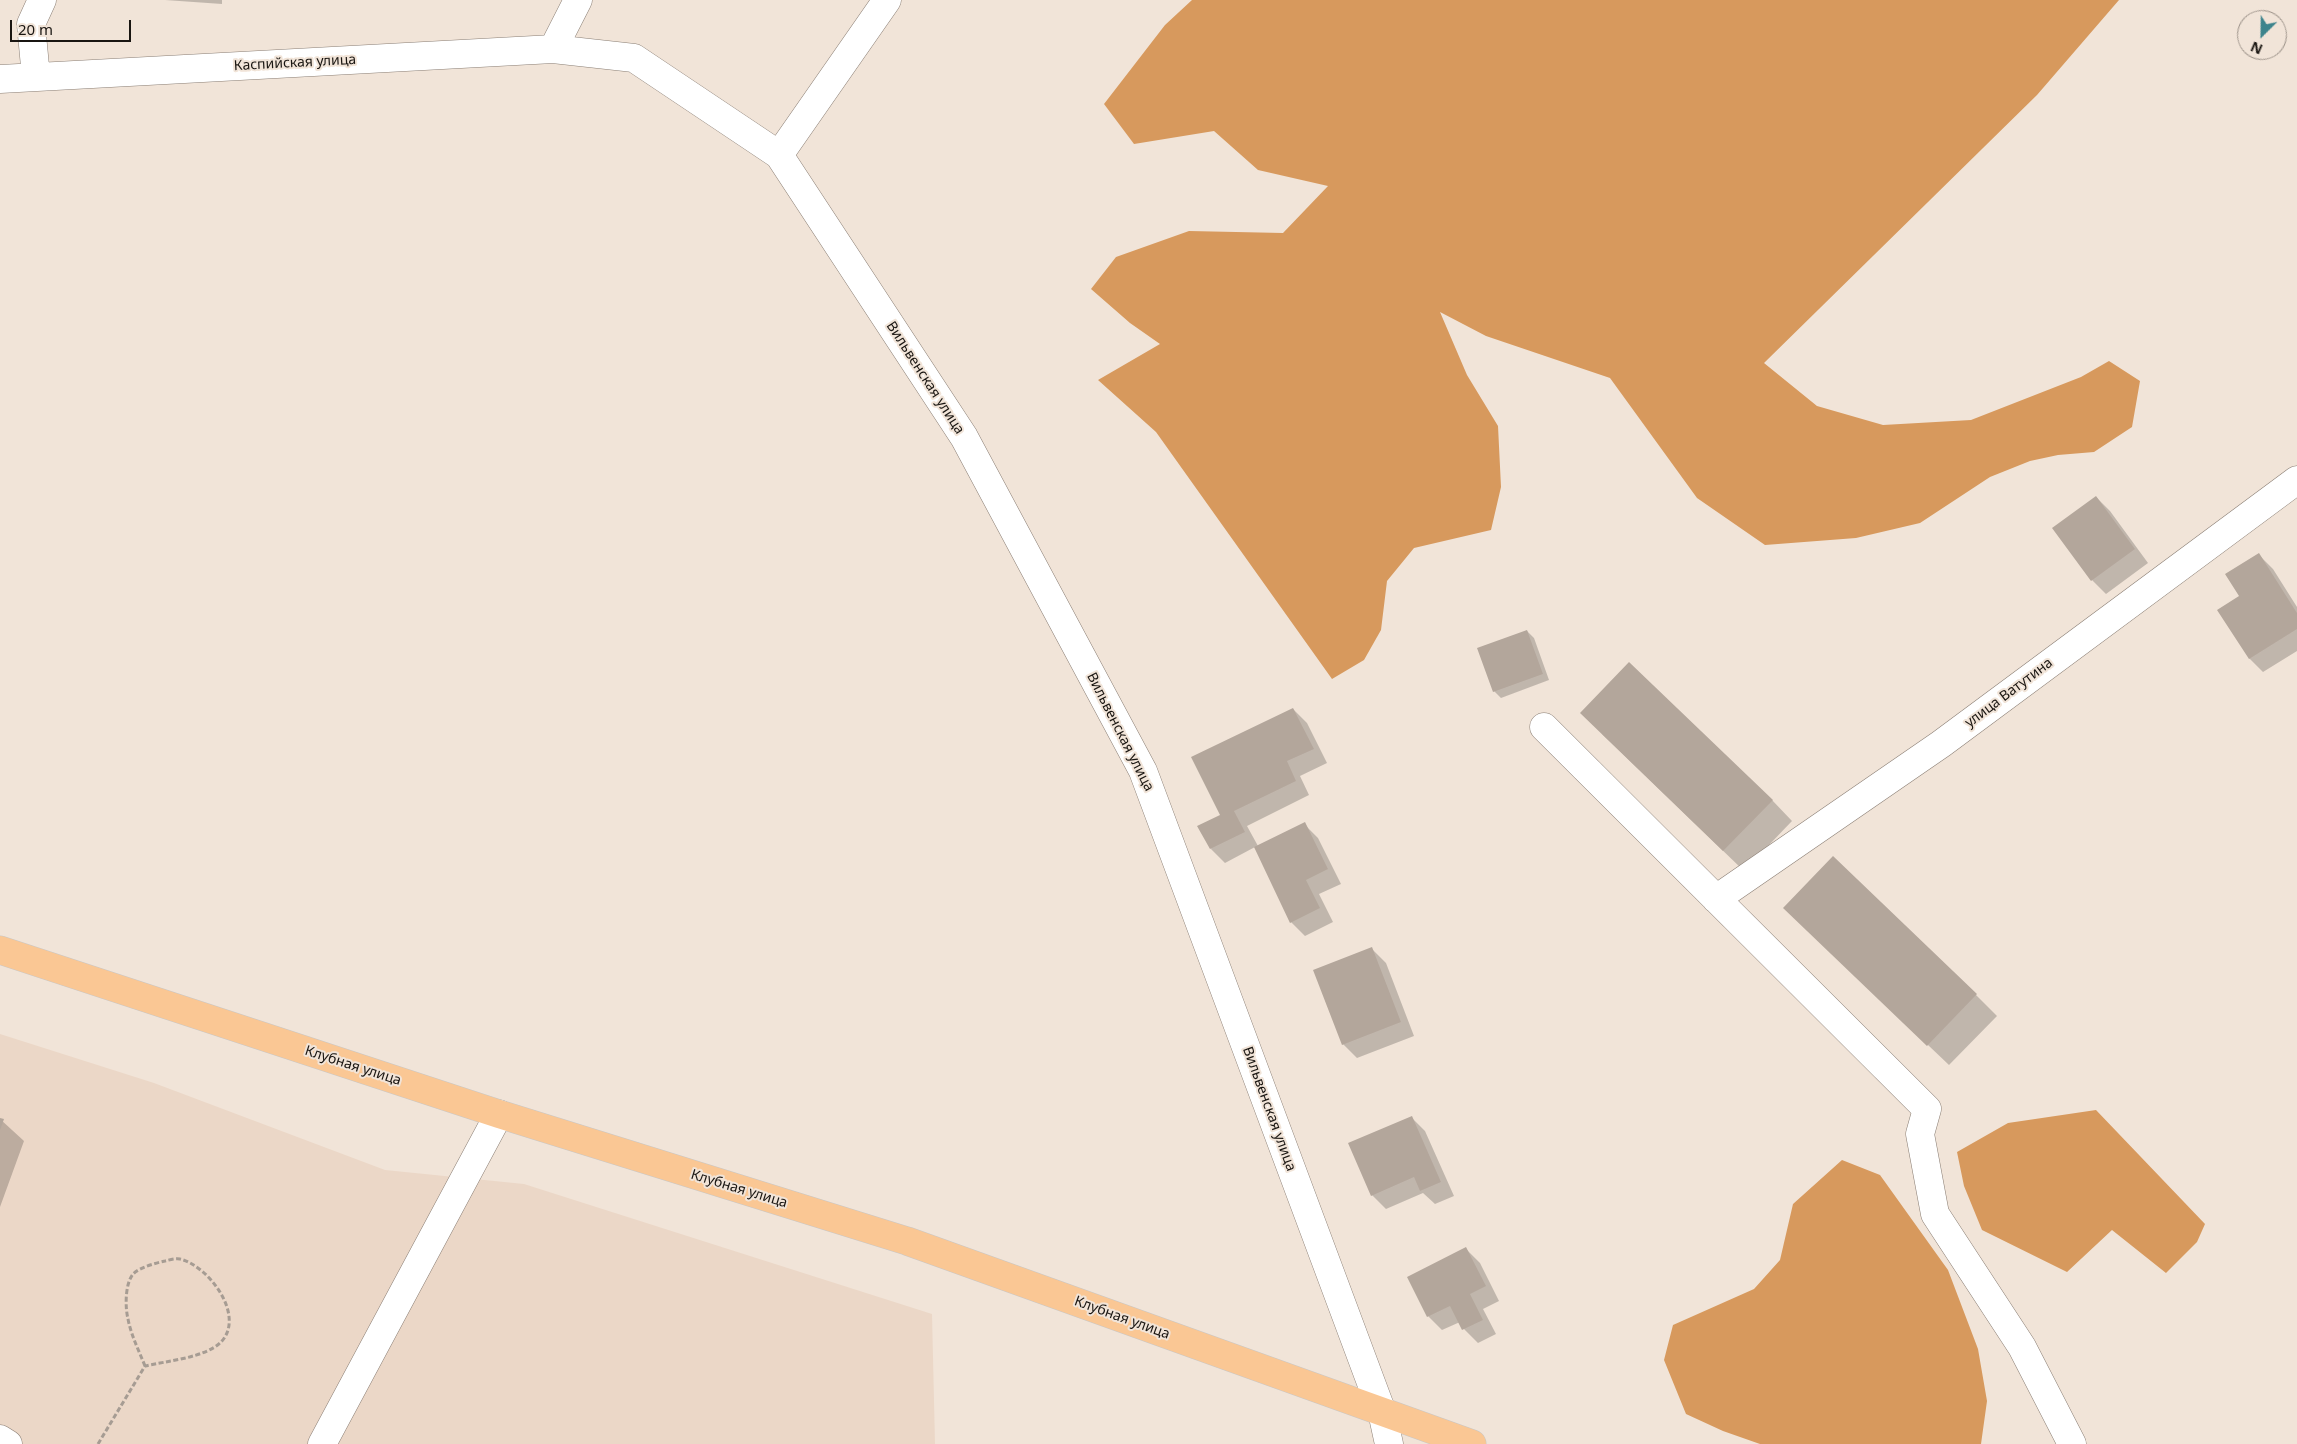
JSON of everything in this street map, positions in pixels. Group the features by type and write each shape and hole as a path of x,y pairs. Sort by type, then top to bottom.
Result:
{"main road":[{"name":"Клубная улица","path":"0,950 498,1114 906,1241 1472,1444"}],"street":[{"path":"36,77 31,24 42,0"},
{"path":"553,49 578,0"},
{"path":"779,155 888,0"},
{"name":"Каспийская улица","path":"0,79 553,49"},
{"name":"Вильвенская улица","path":"553,49 634,58 779,155 964,437 1143,771 1382,1412 1389,1444"},
{"name":"улица Ватутина","path":"1716,899 1934,749 2297,480"},
{"path":"1544,727 1927,1108 1920,1134 1936,1214 2022,1347 2072,1444"},
{"path":"322,1444 498,1114"},
{"path":"0,1439 8,1444"}],"path":[{"path":"98,1444 145,1366 207,1352 221,1342 230,1326 227,1304 216,1286 200,1270 179,1259 155,1263 134,1274 127,1289 128,1318 145,1366"}],"shaded area":[{"path":"1192,0 2119,0 2037,95 1764,363 1817,406 1883,425 1971,420 2081,377 2109,361 2140,381 2132,427 2094,452 2058,455 2030,461 1990,477 1920,523 1856,538 1765,545 1697,498 1610,378 1486,336 1440,312 1467,375 1498,426 1501,487 1491,530 1414,548 1387,581 1381,630 1364,660 1332,679 1156,432 1098,380 1160,344 1130,323 1091,289 1116,257 1189,231 1283,233 1328,186 1258,170 1214,131 1134,144 1104,104 1165,25"},
{"path":"0,1034 154,1083 385,1170 524,1184 932,1314 935,1444 0,1444"},
{"path":"2096,1110 2205,1224 2197,1242 2166,1273 2112,1230 2067,1272 1982,1230 1964,1186 1957,1152 2008,1123"},
{"path":"1842,1160 1880,1175 1948,1270 1978,1349 1987,1401 1981,1444 1760,1444 1723,1431 1686,1414 1664,1360 1673,1325 1754,1289 1780,1260 1793,1204"}],"building":[{"path":"2096,496 2135,549 2091,581 2052,528"},
{"path":"2259,553 2297,613 2297,629 2249,659 2217,610 2239,596 2225,574"},
{"path":"1527,630 1543,674 1493,692 1477,648"},
{"path":"1629,662 1773,800 1723,851 1580,713"},
{"path":"1293,708 1314,749 1287,761 1296,781 1234,811 1245,832 1210,849 1197,826 1220,815 1191,757"},
{"path":"1305,822 1328,869 1306,880 1320,908 1290,923 1254,847"},
{"path":"1833,856 1977,994 1927,1046 1783,908"},
{"path":"1372,947 1401,1022 1342,1045 1313,970"},
{"path":"1412,1116 1441,1182 1420,1191 1414,1177 1371,1196 1348,1143"},
{"path":"0,1118 4,1119 0,1130"},
{"path":"1466,1247 1486,1286 1470,1294 1483,1320 1462,1330 1450,1306 1427,1317 1407,1277"}]}
